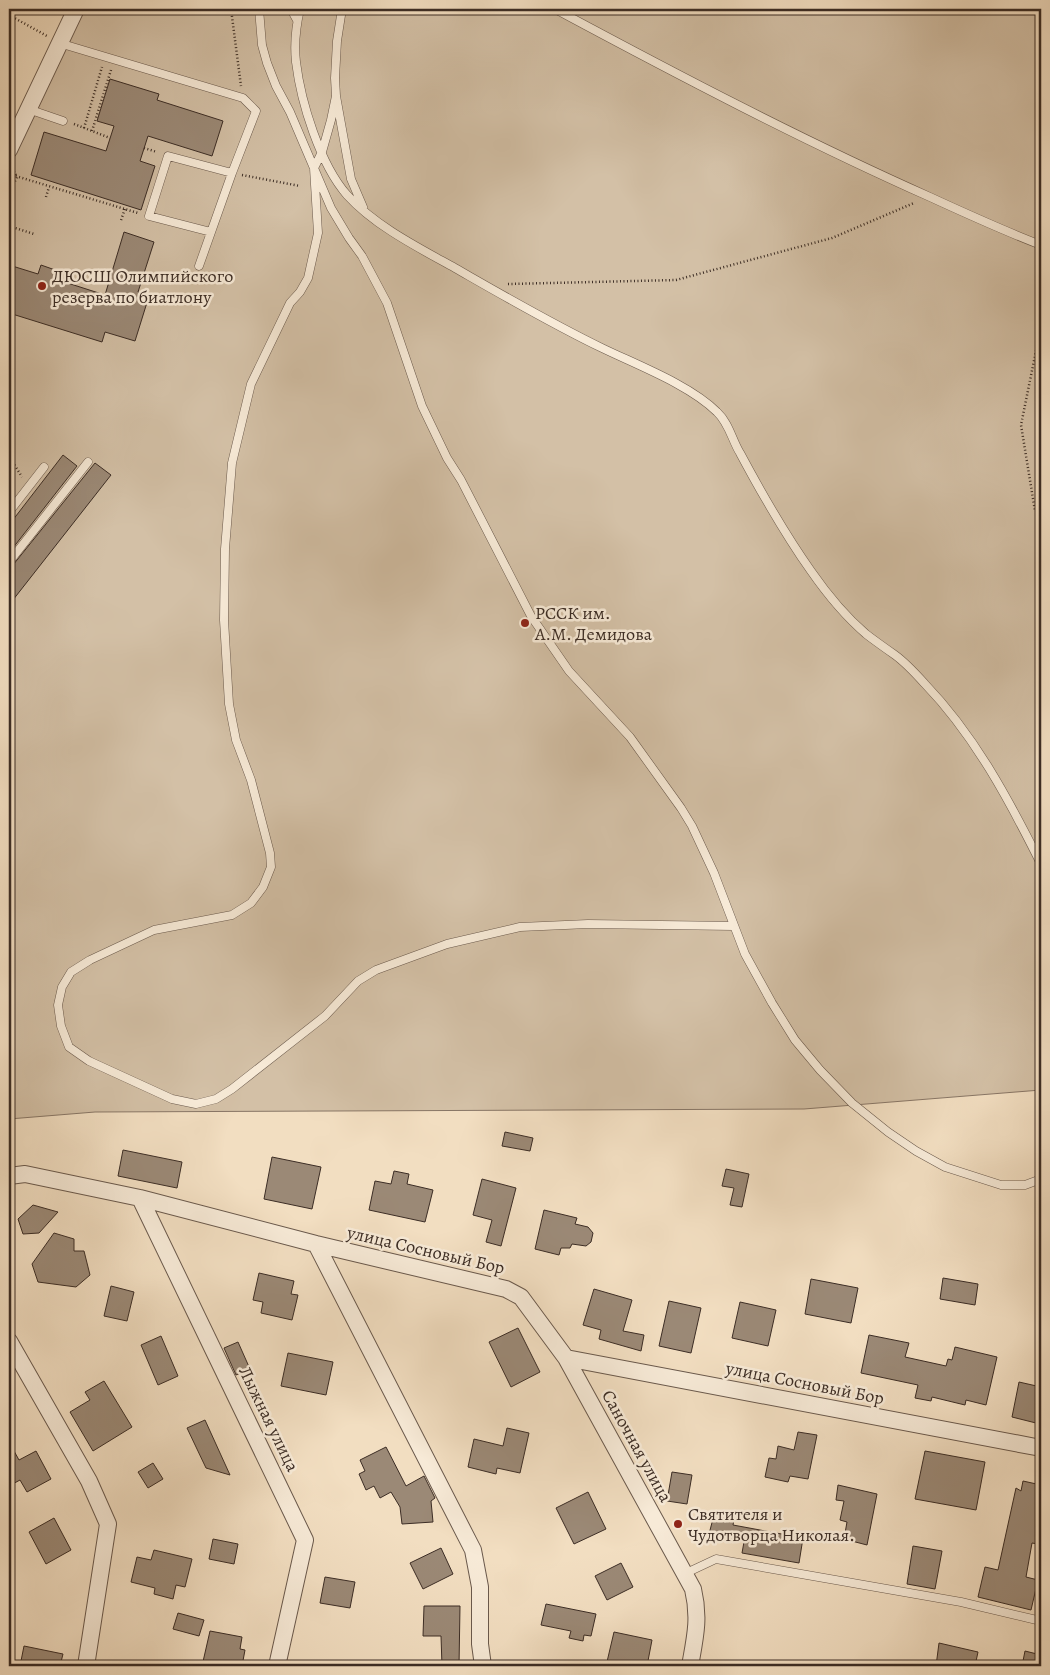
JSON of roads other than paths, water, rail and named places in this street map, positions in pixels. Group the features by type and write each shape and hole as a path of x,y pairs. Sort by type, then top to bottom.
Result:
{"street":[{"path":"9,150 76,9"},
{"name":"улица Сосновый Бор","path":"9,1176 25,1174 140,1198 316,1244 506,1289 521,1297 566,1358 1041,1448"},
{"name":"Лыжная улица","path":"140,1198 305,1540 277,1666"},
{"path":"316,1244 473,1550 480,1587 480,1644 483,1666"},
{"path":"9,1341 89,1480 108,1524 86,1666"},
{"name":"Саночная улица","path":"566,1358 693,1589 697,1604 697,1622 690,1666"}],"lane":[{"path":"259,9 262,45 276,86 296,125 331,208 362,256 387,303 402,352 426,415 447,458 465,488 531,616 569,671 630,737 681,808 714,873 745,954 795,1040 820,1070 852,1103 916,1151 945,1167 1001,1185 1025,1185 1041,1179"},
{"path":"291,9 297,20"},
{"path":"300,9 295,41 296,62 309,119 326,163 346,194 366,214 417,246 484,285 596,345 687,389 716,410 724,420 778,524 810,571 832,600 865,633 897,657 926,684 957,721 1004,794 1041,864"},
{"path":"342,9 337,41 336,96 351,179 366,214"},
{"path":"555,9 702,88 776,125 929,196 1041,245"},
{"path":"59,43 243,98 256,111 199,266"},
{"path":"336,96 332,120 322,152 314,168 318,233 308,278 300,292 290,303 251,384 232,464 225,549 224,620 229,704 236,740 251,780 270,853 271,867 263,887 251,902 232,915 154,930 90,960 71,972 62,988 58,1005 61,1026 69,1047 89,1061 172,1099 196,1104 216,1099 232,1089 324,1016 358,981 376,970 447,944 520,927 588,924 734,926"},
{"path":"28,109 63,120"},
{"path":"296,125 309,119"},
{"path":"211,232 149,216 168,156 232,173"},
{"path":"9,562 88,462"},
{"path":"9,512 44,466"},
{"path":"684,1574 716,1559 961,1602 1041,1621"}],"place":[{"name":"ДЮСШ Олимпийского резерва по биатлону","path":"42,286"},
{"name":"РССК им. А.М. Демидова","path":"525,623"},
{"name":"Святителя и Чудотворца Николая.","path":"678,1524"}]}
